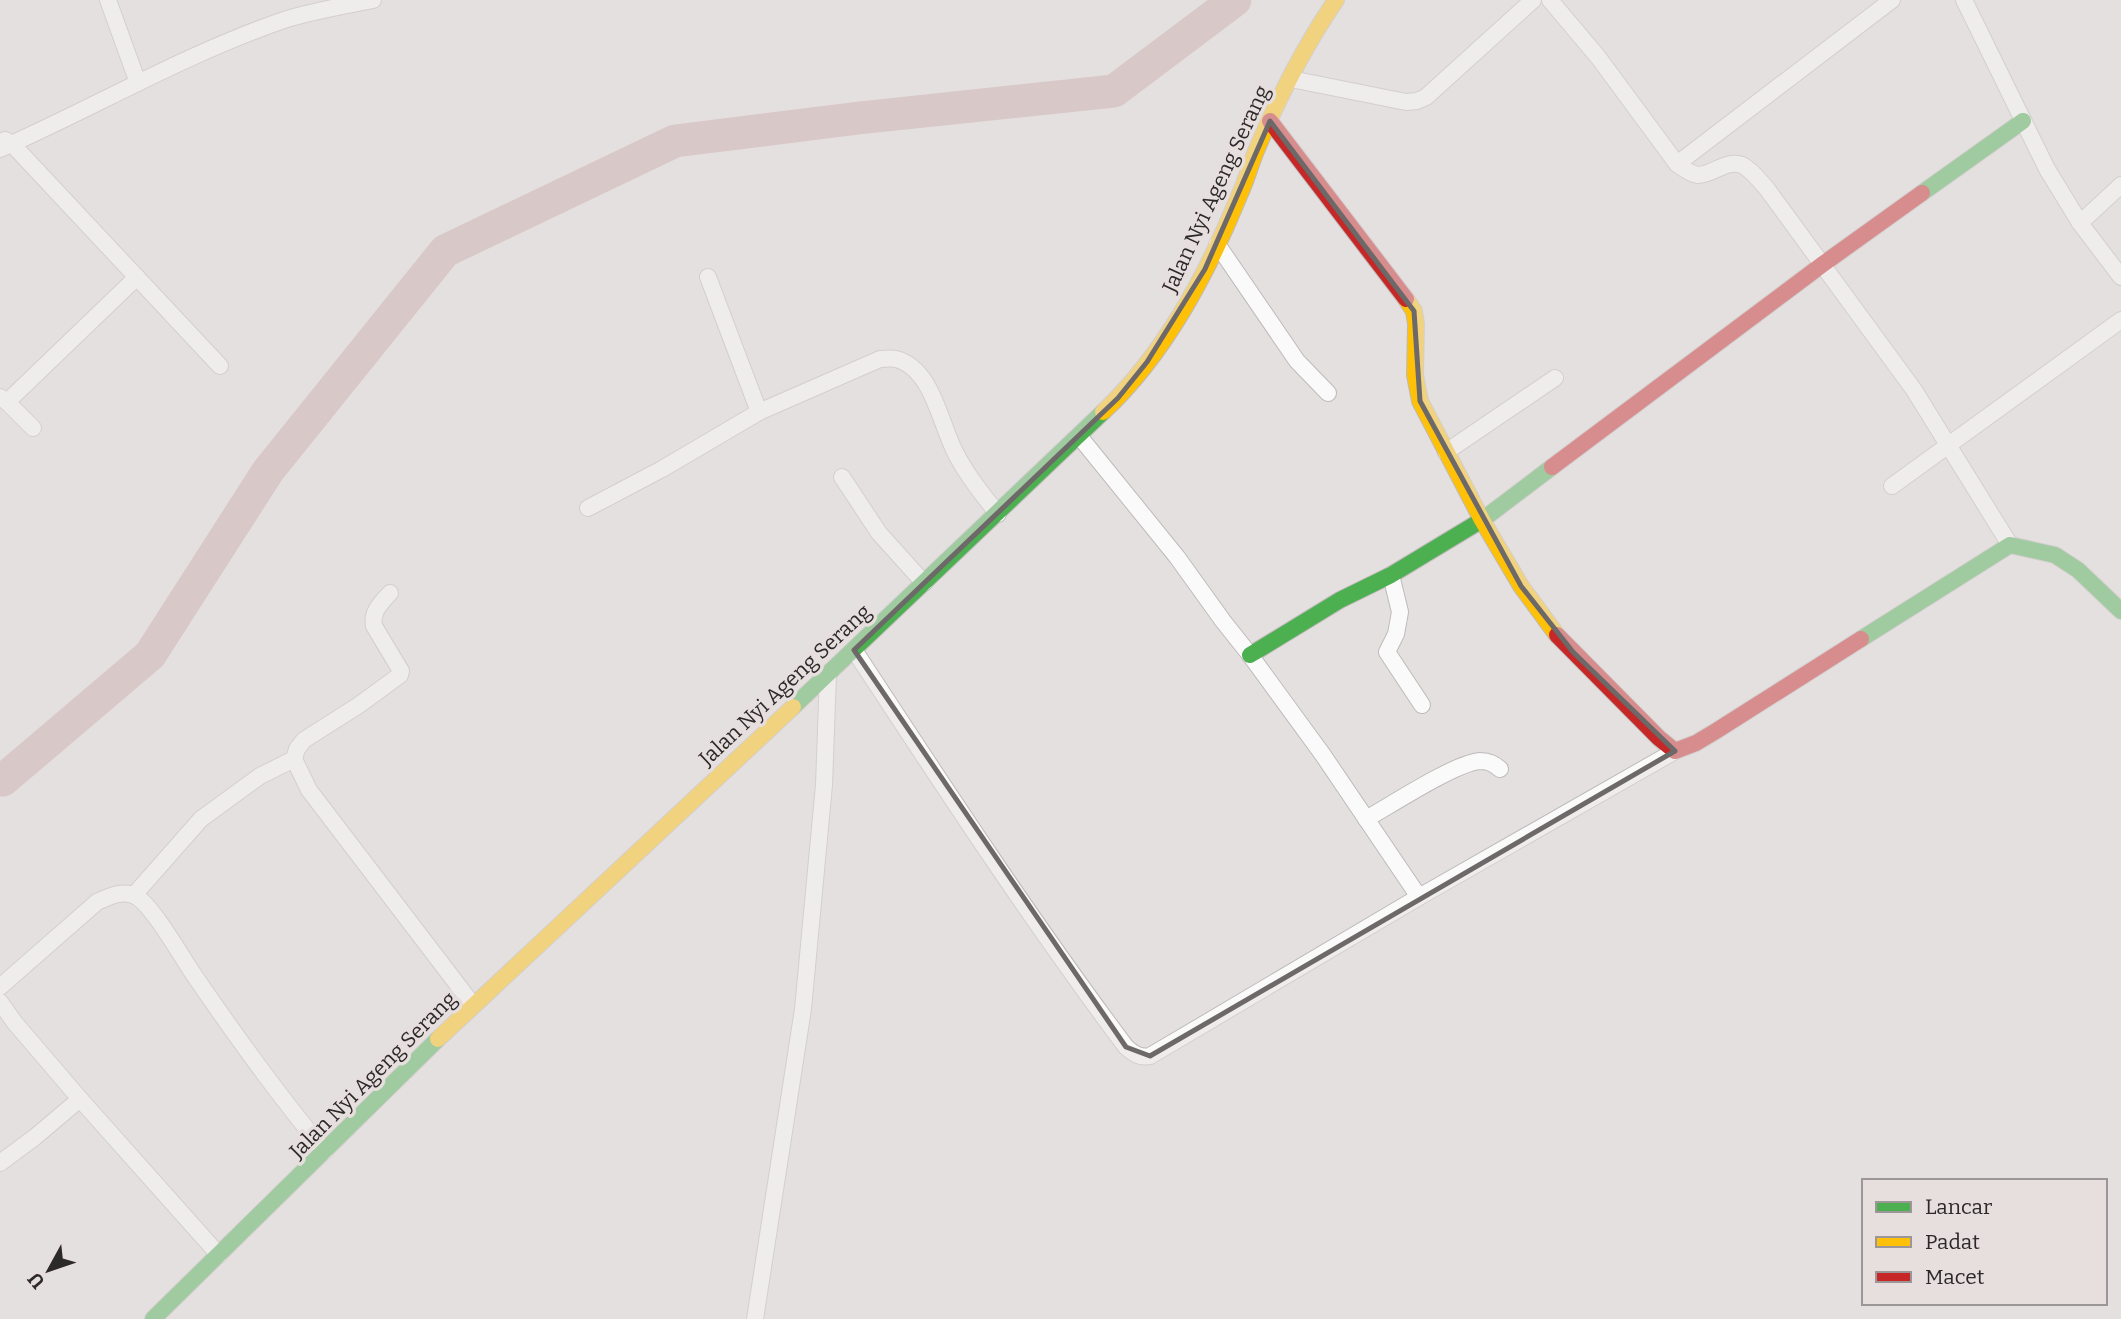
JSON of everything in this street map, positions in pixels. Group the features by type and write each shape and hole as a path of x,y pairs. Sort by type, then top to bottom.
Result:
{"street":[{"path":"108,0 138,83"},
{"path":"220,366 137,277 4,143 286,19 373,0"},
{"name":"Jalan Nyi Ageng Serang","path":"153,1319 473,1005 854,650 1118,398 1180,314 1217,244 1270,121 1322,19 1336,0"},
{"path":"1291,79 1406,102 1417,101 1426,97 1533,0"},
{"path":"1550,0 1598,57 1677,164 1698,175 1731,163 1741,165 1767,189 1914,390 2010,545"},
{"path":"1677,164 1892,0"},
{"path":"1964,0 2048,169 2080,223 2121,277"},
{"path":"1270,121 1414,311 1420,401 1482,520 1521,586 1553,630 1675,751"},
{"path":"1250,655 1340,600 1391,575 1482,520 1823,264 2023,121"},
{"path":"2080,223 2121,185"},
{"path":"1217,244 1297,361 1328,393"},
{"path":"33,428 3,399 137,277"},
{"path":"708,277 759,412"},
{"path":"1892,486 2121,320"},
{"path":"588,508 759,412 880,359 895,359 911,367 925,381 955,451 977,487 998,514"},
{"path":"1446,452 1555,378"},
{"path":"1079,436 1177,557 1250,655 1323,755 1419,897"},
{"path":"842,477 879,533 924,583"},
{"path":"854,650 946,790 1086,993 1126,1047 1143,1057 1150,1056 1419,897 1675,751 1696,743 2010,545 2055,555 2078,570 2121,611"},
{"path":"1391,575 1400,612 1396,634 1387,652 1422,705"},
{"path":"390,593 372,618 401,671 400,675 304,740 294,759 309,790 473,1005"},
{"path":"755,1319 803,1009 824,785 828,674"},
{"path":"134,895 201,819 260,776 294,759"},
{"path":"1366,819 1470,763 1492,762 1500,769"},
{"path":"0,987 97,902 124,893 134,895 151,910 195,977 288,1107 325,1151"},
{"path":"0,1002 80,1099 219,1255"},
{"path":"0,1163 80,1099"}],"highlighted area":[{"path":"1270,121 1414,311 1420,401 1521,586 1573,652 1675,751 1150,1056 1126,1047 854,650 1118,398 1147,362 1205,269"}],"waterway":[{"path":"0,780 150,655 268,471 445,251 675,141 1114,91 1235,0"}],"traffic: fast":[{"path":"1922,193 2023,121"},
{"path":"793,707 1103,412"},
{"path":"1250,655 1340,600 1391,575 1482,520 1552,467"},
{"path":"1861,639 2010,545 2055,555 2078,570 2121,611"},
{"path":"153,1319 438,1039"}],"traffic: slow":[{"path":"1103,412 1146,365 1182,312 1227,225 1283,92 1302,54 1336,0"},
{"path":"1406,299 1414,311 1416,324 1415,375 1420,401 1482,520 1521,586 1557,635"},
{"path":"438,1039 793,707"}],"traffic: jam":[{"path":"1270,121 1406,299"},
{"path":"1552,467 1922,193"},
{"path":"1557,635 1675,751 1716,731 1861,639"}]}
